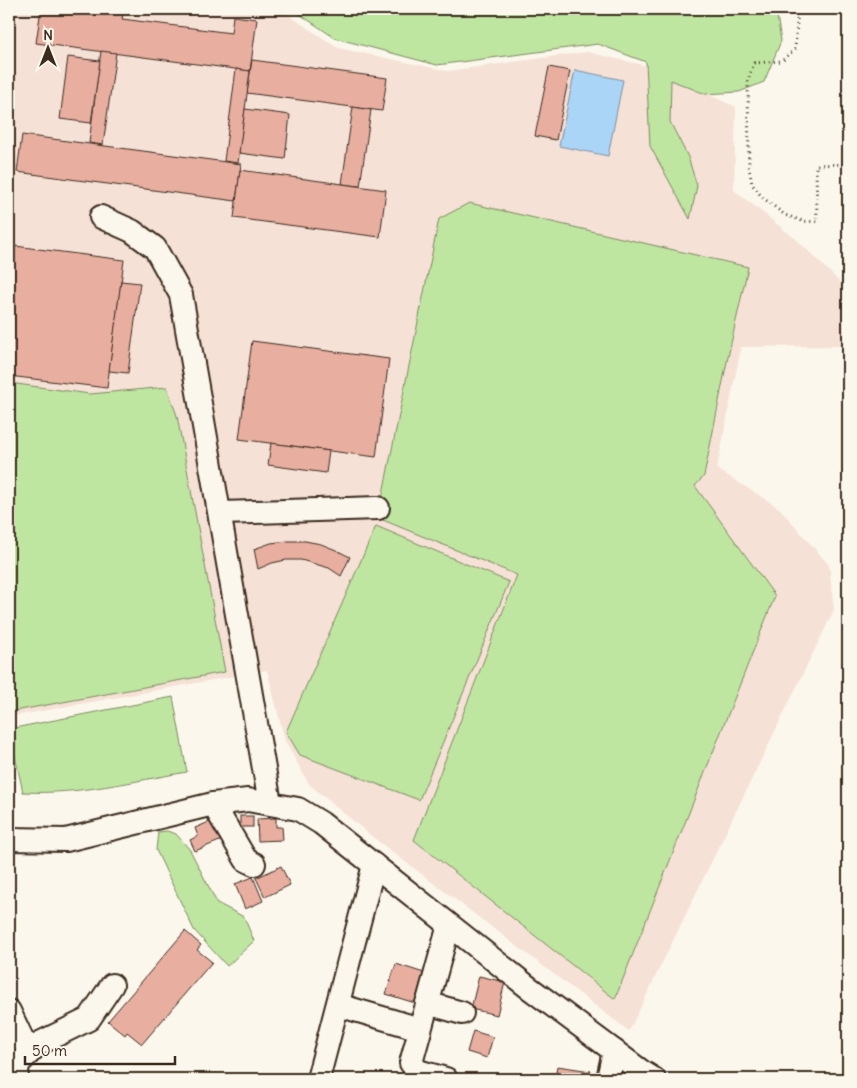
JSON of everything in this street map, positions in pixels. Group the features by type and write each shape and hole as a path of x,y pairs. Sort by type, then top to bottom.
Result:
{"street":[{"path":"101,217 132,231 156,248 182,294 270,803"},
{"path":"221,513 378,508"},
{"path":"9,839 66,840 212,804 248,800 298,809 321,823 528,987 654,1079"},
{"path":"212,804 246,860 254,864"},
{"path":"318,1079 374,865"},
{"path":"446,1079 418,1071 411,1063 449,925"},
{"path":"16,1079 18,1064 38,1044 89,1019 112,985"},
{"path":"428,1003 462,1013"},
{"path":"338,1005 420,1029"},
{"path":"9,1011 29,1053"},
{"path":"608,1079 614,1051"}],"path":[{"path":"798,9 795,49 782,61 754,63 748,81 749,167 752,184 762,197 785,215 803,221 817,222 816,165 848,164"}],"shaded area":[{"path":"9,9 279,9 338,48 448,71 587,52 643,65 736,107 734,190 797,240 848,290 848,346 741,347 717,469 779,508 829,565 834,610 629,1031 370,835 309,784 285,741 267,670 9,717"}],"green space":[{"path":"292,9 776,9 781,41 764,82 739,92 705,94 671,80 670,122 688,157 697,186 690,219 650,146 646,62 598,44 437,65 335,38"},
{"path":"469,203 748,267 704,476 695,486 775,596 615,999 414,840 517,575 378,518 439,219"},
{"path":"9,383 90,394 167,387 177,416 225,672 9,712"},
{"path":"376,526 509,582 419,800 300,755 286,732"},
{"path":"173,697 187,772 85,789 23,792 9,729"},
{"path":"167,831 176,834 190,850 217,903 244,917 254,941 227,966 194,930 156,850 158,832"}],"water":[{"path":"575,70 623,80 608,156 559,146"}],"building":[{"path":"41,9 96,15 97,9 124,9 122,19 231,33 233,16 257,19 250,71 36,43"},
{"path":"101,51 116,53 103,145 89,143"},
{"path":"68,57 100,61 91,123 60,119"},
{"path":"252,60 387,78 382,111 247,93"},
{"path":"549,67 570,71 556,140 535,136"},
{"path":"236,69 250,71 238,163 224,161"},
{"path":"353,107 371,110 360,186 342,184"},
{"path":"245,109 290,115 285,159 239,153"},
{"path":"22,135 241,164 236,201 17,172"},
{"path":"240,170 386,190 380,237 234,218"},
{"path":"15,246 124,260 107,388 9,376 9,291"},
{"path":"121,281 140,283 128,373 109,371"},
{"path":"252,341 389,359 376,457 239,439"},
{"path":"271,443 329,451 326,473 268,465"},
{"path":"305,541 321,544 350,557 341,576 329,568 301,560 286,560 258,569 254,549 271,543"},
{"path":"240,816 253,816 253,827 240,827"},
{"path":"276,818 276,827 282,827 283,840 258,841 257,819"},
{"path":"214,820 222,840 195,851 190,840 198,836 195,828"},
{"path":"281,866 290,885 265,897 256,878"},
{"path":"253,877 263,901 245,909 235,884"},
{"path":"185,931 201,945 197,950 212,962 142,1044 127,1032 125,1035 108,1021"},
{"path":"396,964 424,973 415,1003 386,994"},
{"path":"479,976 505,982 497,1015 471,1009"},
{"path":"473,1031 493,1037 487,1058 467,1052"},
{"path":"557,1066 591,1071 590,1079 555,1079"}]}
